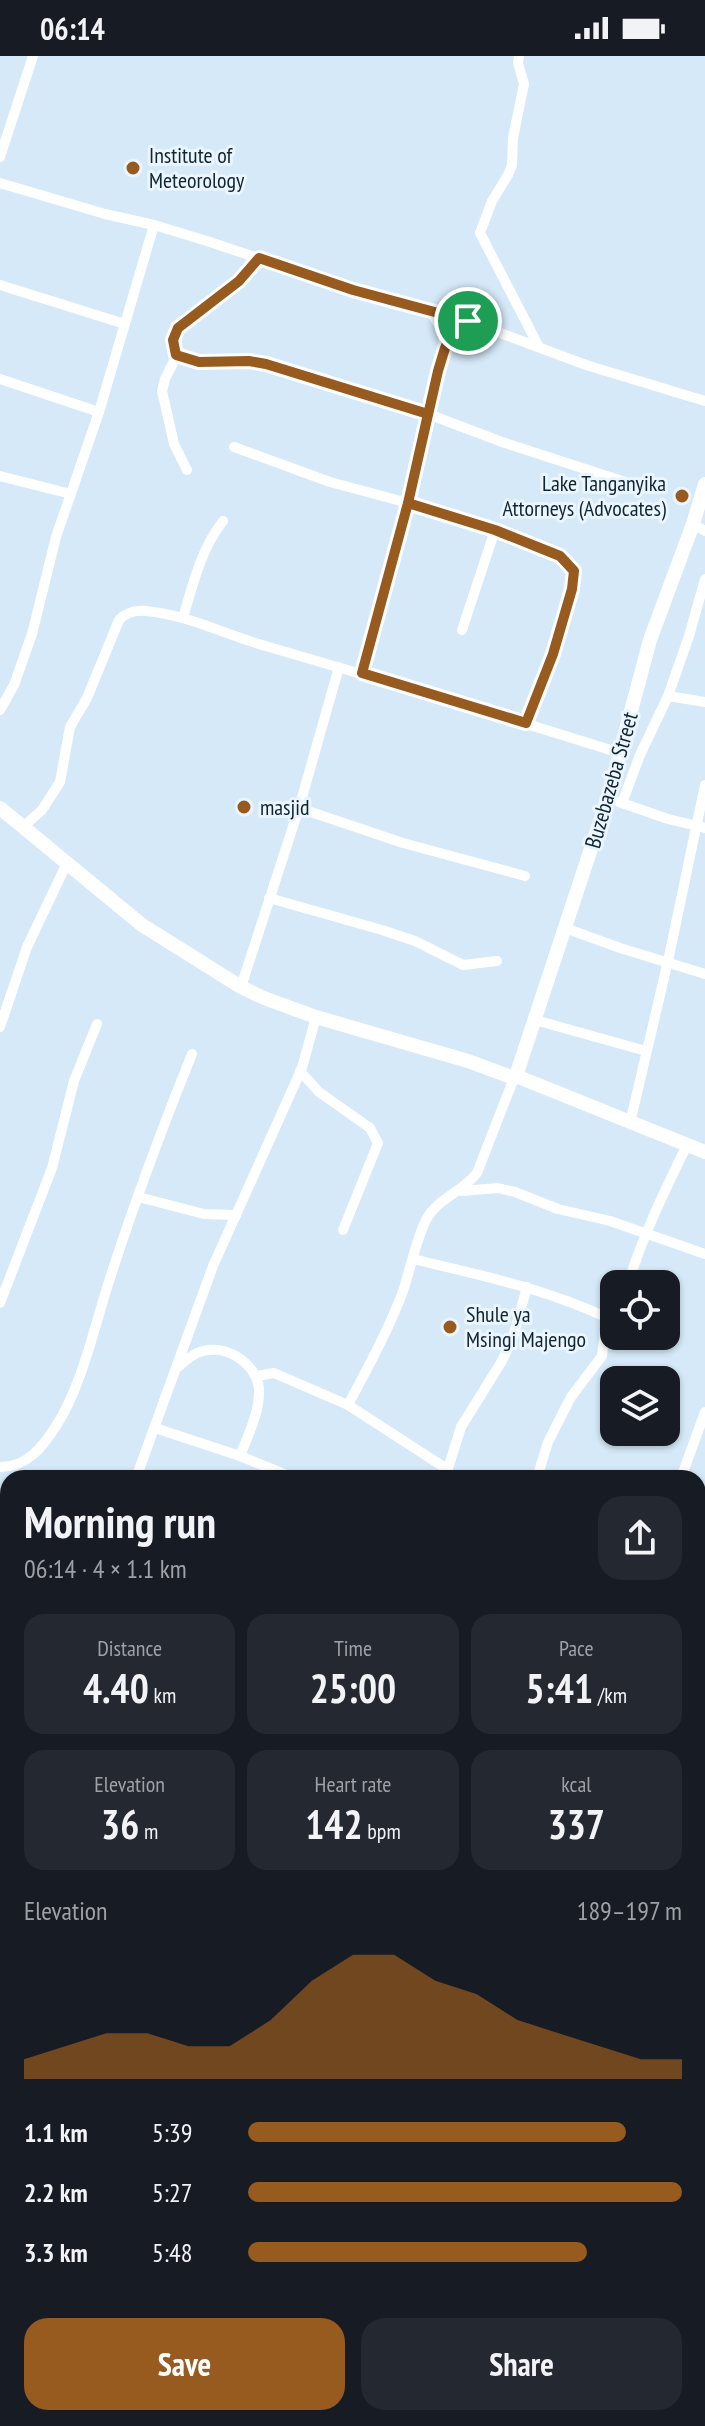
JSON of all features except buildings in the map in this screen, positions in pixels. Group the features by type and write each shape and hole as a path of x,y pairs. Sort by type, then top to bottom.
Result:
{"street":[{"path":"0,157 33,56"},
{"path":"519,56 524,84 513,138 512,165 502,188 492,201 480,233 539,347"},
{"path":"0,183 154,225 353,290 468,321 705,401"},
{"path":"0,710 14,685 32,634 56,537 99,412 154,225"},
{"path":"187,470 174,444 162,391 175,362 173,340 178,328 239,281 259,258"},
{"path":"0,285 125,324"},
{"path":"430,311 441,328 445,348"},
{"path":"362,673 408,503 445,348 450,338 468,321"},
{"path":"176,355 199,362 249,361 266,364 428,414 502,442 644,488"},
{"path":"0,379 99,412"},
{"path":"234,447 330,482 495,530 560,556 574,571 572,589 553,654 526,723"},
{"path":"0,476 71,494"},
{"name":"Buzebazeba Street","path":"515,1077 608,797 650,640 699,528 705,484"},
{"path":"183,618 205,549 223,521"},
{"path":"462,630 495,530"},
{"path":"622,803 640,755 668,696 705,579"},
{"path":"24,826 42,810 60,782 70,727 87,698 119,620 125,613 133,611 183,618 266,647 362,673 620,753"},
{"path":"241,987 299,808 339,667"},
{"path":"668,696 705,702"},
{"path":"630,1123 700,827 705,785"},
{"path":"608,797 700,827"},
{"path":"0,808 142,925 241,987 316,1017 515,1077 705,1152"},
{"path":"299,808 403,843 525,876"},
{"path":"0,1027 27,947 67,863"},
{"path":"269,898 415,941 463,965 497,961"},
{"path":"565,928 705,974"},
{"path":"139,1470 213,1266 300,1071 316,1017"},
{"path":"535,1020 646,1051"},
{"path":"0,1303 52,1168 74,1081 97,1024"},
{"path":"10,1470 38,1451 57,1425 72,1394 138,1197 192,1054"},
{"path":"300,1071 319,1092 370,1128 378,1143 343,1230"},
{"path":"348,1405 402,1294 426,1220 434,1208 459,1191 477,1173 515,1077"},
{"path":"632,1270 645,1233 687,1145"},
{"path":"459,1191 477,1188 507,1190 705,1254"},
{"path":"138,1197 204,1214 236,1215"},
{"path":"413,1259 527,1287 600,1311"},
{"path":"447,1470 461,1427 502,1361 513,1337 527,1287"},
{"path":"539,1470 548,1442 571,1397 602,1356 603,1350"},
{"path":"175,1369 199,1351 229,1353 252,1368 257,1376 259,1397 240,1456"},
{"path":"257,1376 274,1373 348,1405 440,1470"},
{"path":"684,1470 705,1412"},
{"path":"155,1428 274,1470"},
{"path":"0,1561 0,1584"}],"place":[{"name":"Institute of Meteorology","path":"133,168"},
{"name":"Lake Tanganyika Attorneys (Advocates)","path":"682,496"},
{"name":"masjid","path":"244,807"},
{"name":"Shule ya Msingi Majengo","path":"450,1327"}],"route":[{"path":"259,258 353,290 468,321 450,338 445,348 408,503 495,530 560,556 574,571 572,589 553,654 526,723 362,673 387,586 428,414 266,364 249,361 199,362 176,355 173,340 178,328 239,281 259,258"}]}
